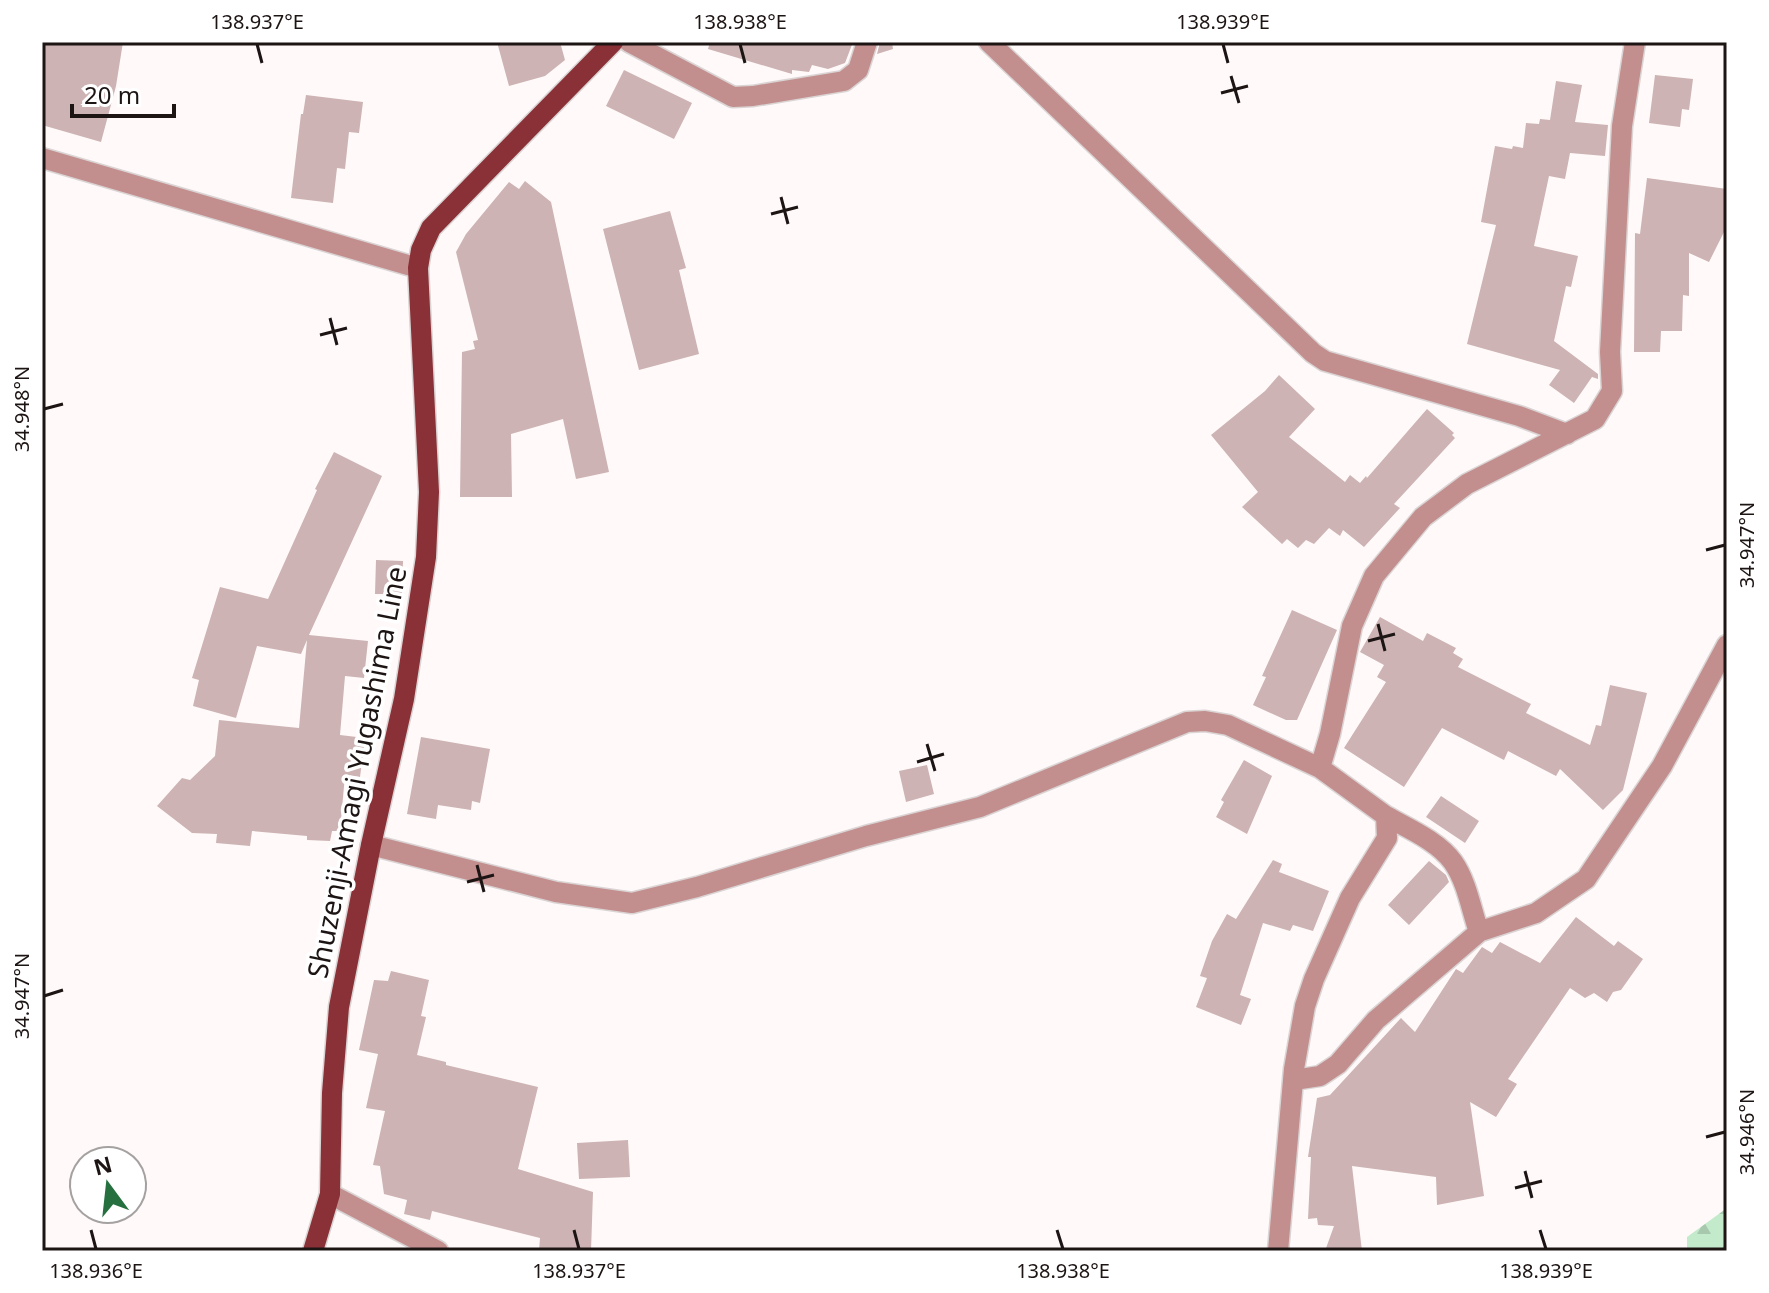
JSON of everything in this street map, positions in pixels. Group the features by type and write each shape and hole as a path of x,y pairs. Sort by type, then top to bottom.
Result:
{"main road":[{"name":"Shuzenji-Amagi Yugashima Line","path":"313,1251 330,1194 332,1093 339,1007 404,699 426,557 429,492 418,268 421,250 431,228 461,194 613,42"}],"street":[{"path":"629,42 733,97 844,81 858,70 867,42"},
{"path":"989,42 1313,353 1325,361 1519,416 1567,434"},
{"path":"1320,768 1352,626 1374,576 1423,517 1467,484 1595,419 1612,391 1610,352 1622,126 1635,42"},
{"path":"42,158 418,268"},
{"path":"1294,1080 1320,1076 1338,1064 1376,1020 1478,932 1536,913 1586,879 1662,766 1727,645"},
{"path":"371,845 556,892 632,903 980,807 1187,722 1205,721 1228,725 1320,768 1386,816 1430,841 1452,860 1463,881 1478,932"},
{"path":"1278,1251 1294,1080 1305,1006 1350,898 1387,838 1386,816"},
{"path":"330,1194 438,1251"}],"green space":[{"path":"1727,1208 1727,1251 1687,1251 1687,1237"}],"building":[{"path":"42,42 123,42 116,86 101,142 42,125"},
{"path":"497,42 560,42 565,60 545,76 509,86"},
{"path":"710,42 853,42 845,63 828,69 812,65 809,72 792,70 792,74 708,49"},
{"path":"880,42 892,42 893,49 877,54"},
{"path":"624,70 692,103 674,139 606,106"},
{"path":"1655,75 1693,79 1689,110 1682,109 1680,127 1649,123"},
{"path":"1556,81 1582,85 1575,122 1608,125 1605,156 1570,153 1565,179 1549,176 1534,246 1578,256 1571,287 1566,286 1554,341 1598,374 1598,379 1592,377 1574,403 1549,385 1560,370 1467,344 1496,225 1481,222 1495,146 1523,148 1526,123 1539,124 1540,119 1550,120"},
{"path":"306,95 363,102 359,133 349,132 345,169 337,168 333,203 291,198"},
{"path":"1647,178 1727,189 1727,226 1709,262 1689,253 1689,296 1683,295 1682,331 1661,331 1660,352 1634,352 1635,233 1640,234"},
{"path":"525,181 551,202 609,472 576,479 563,419 511,434 512,497 460,497 462,352 475,349 473,341 478,340 456,252 466,234 509,182 519,189"},
{"path":"670,211 686,268 679,270 699,354 639,370 603,229"},
{"path":"1279,375 1315,409 1289,437 1345,482 1350,475 1360,483 1367,478 1427,409 1454,433 1455,438 1394,504 1400,508 1364,547 1343,530 1340,536 1329,528 1314,544 1306,540 1298,548 1287,539 1282,544 1242,507 1258,492 1211,435 1265,391"},
{"path":"334,452 382,476 309,635 368,641 364,678 345,676 340,735 365,738 360,777 345,775 340,831 332,831 330,841 252,831 250,846 216,843 217,834 192,833 157,806 182,778 190,780 215,756 219,720 299,728 307,640 301,654 257,646 236,718 193,706 199,680 192,678 220,587 268,599"},
{"path":"376,560 403,561 402,594 375,594"},
{"path":"1292,610 1337,630 1297,720 1286,720 1253,705 1266,677 1262,676"},
{"path":"1380,617 1423,641 1427,633 1456,648 1453,653 1463,659 1458,667 1531,704 1526,713 1590,745 1596,725 1601,726 1610,685 1647,693 1623,790 1603,810 1560,769 1556,776 1508,751 1504,760 1442,728 1404,787 1344,748 1386,682 1377,677 1384,665 1360,652"},
{"path":"421,737 490,749 480,803 472,801 471,810 438,805 436,819 407,814"},
{"path":"1244,760 1272,776 1247,834 1216,817 1224,802 1221,800"},
{"path":"927,765 934,794 906,802 899,771"},
{"path":"1441,796 1479,821 1465,843 1426,817"},
{"path":"1273,860 1282,864 1279,872 1329,891 1313,931 1293,925 1290,931 1263,923 1240,995 1251,999 1241,1025 1196,1007 1207,978 1200,976 1212,941 1227,914 1236,919"},
{"path":"1429,861 1446,875 1449,882 1409,925 1388,905"},
{"path":"1576,917 1614,946 1618,941 1643,959 1621,990 1613,992 1607,1002 1594,993 1585,998 1570,988 1508,1079 1517,1084 1496,1117 1470,1102 1484,1196 1437,1205 1436,1177 1352,1166 1362,1251 1325,1251 1334,1226 1318,1225 1317,1218 1308,1219 1311,1157 1308,1157 1317,1098 1330,1095 1401,1018 1415,1032 1456,969 1463,973 1482,947 1492,953 1500,942 1540,963"},
{"path":"391,971 429,980 421,1016 426,1017 417,1055 538,1087 518,1169 593,1192 591,1251 539,1251 540,1238 432,1211 430,1220 404,1214 407,1200 384,1194 380,1166 373,1165 385,1111 366,1108 378,1054 359,1050 374,980 388,981"},
{"path":"628,1140 630,1177 579,1179 577,1143"}]}
